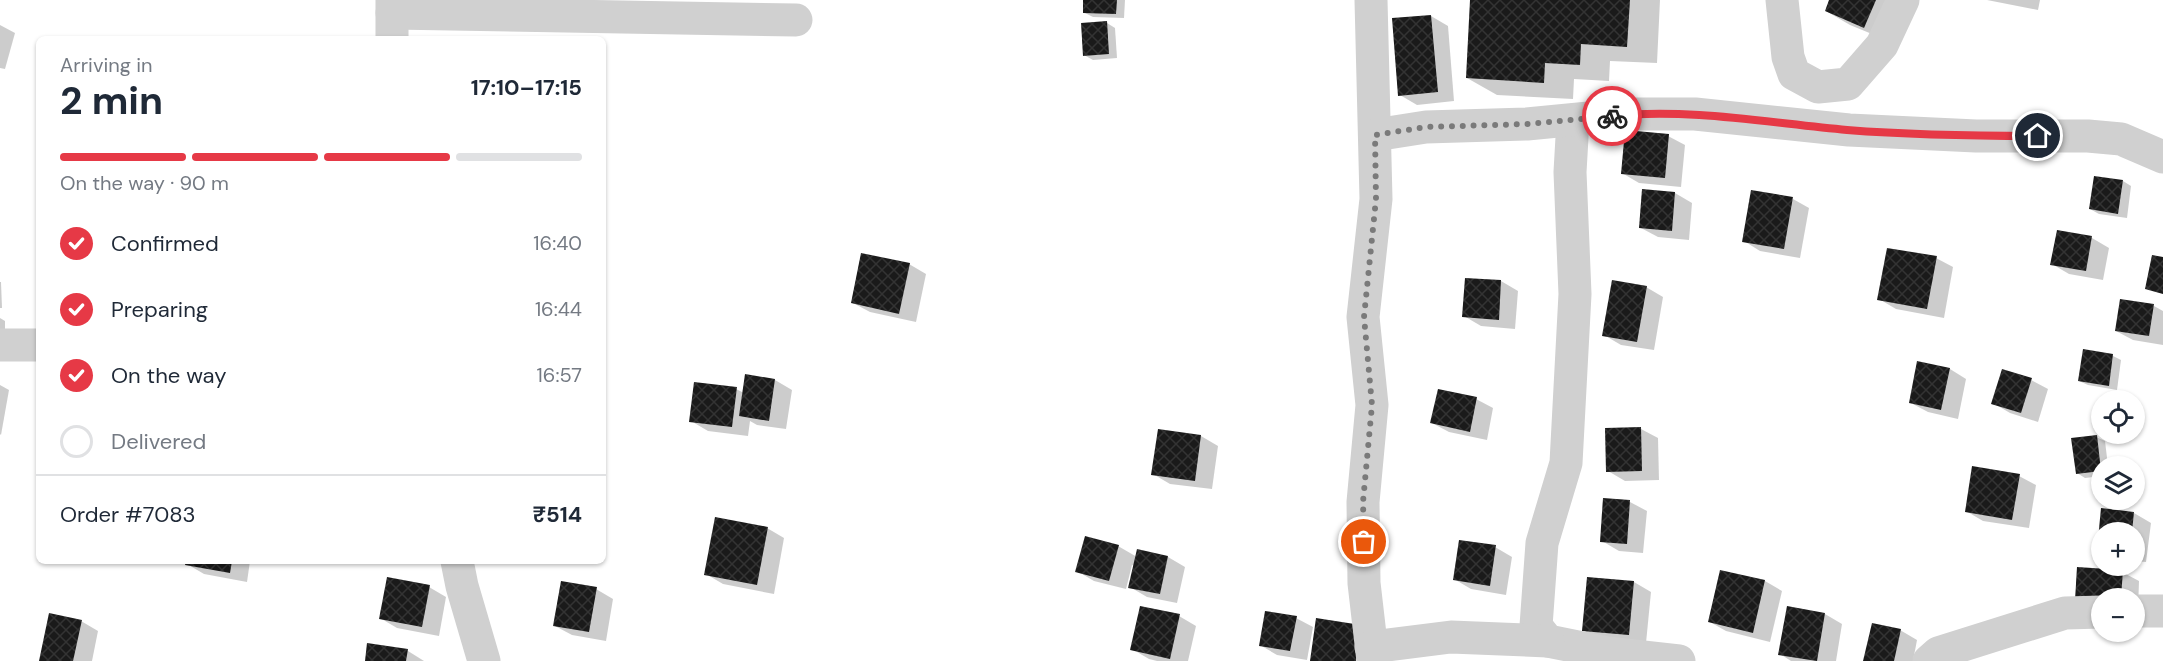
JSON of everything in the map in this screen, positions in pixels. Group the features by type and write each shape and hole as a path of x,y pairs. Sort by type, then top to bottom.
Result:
{"street":[{"path":"1371,0 1376,199 1364,317 1372,405 1363,502 1364,582 1372,654 1451,637 1548,641 1607,653 1679,661"},
{"path":"1782,0 1788,57 1794,74 1818,87 1848,84 1882,45 1903,0"},
{"path":"392,17 796,20"},
{"path":"1375,135 1426,127 1527,124 1630,114 1695,114 1849,130 1977,136 2088,136 2121,139 2163,157"},
{"path":"1548,641 1536,626 1536,615 1542,543 1566,463 1575,294 1570,172 1573,120"},
{"path":"0,345 36,345"},
{"path":"458,564 484,661"},
{"path":"2145,611 2163,611"},
{"path":"1929,661 1938,653 2065,613 2091,612"}],"building":[{"path":"1083,0 1117,0 1116,14 1083,13"},
{"path":"1470,0 1630,0 1627,47 1581,44 1580,65 1545,63 1544,83 1466,78"},
{"path":"1829,0 1876,0 1864,28 1825,11"},
{"path":"1431,15 1438,92 1398,96 1392,18"},
{"path":"1107,21 1109,54 1083,56 1081,23"},
{"path":"1625,130 1669,134 1665,178 1621,174"},
{"path":"2094,176 2123,180 2118,214 2089,209"},
{"path":"1642,189 1675,192 1672,231 1639,228"},
{"path":"1751,190 1793,197 1784,249 1742,242"},
{"path":"2057,230 2092,236 2086,271 2050,265"},
{"path":"1887,248 1937,256 1927,309 1877,300"},
{"path":"861,253 910,263 899,314 851,303"},
{"path":"2152,255 2163,257 2163,294 2145,289"},
{"path":"1465,278 1501,280 1499,320 1462,317"},
{"path":"1612,280 1647,286 1637,342 1602,336"},
{"path":"2120,299 2154,304 2149,336 2115,331"},
{"path":"2083,349 2113,354 2109,386 2078,381"},
{"path":"1917,361 1950,368 1941,410 1909,403"},
{"path":"2002,369 2032,378 2021,413 1991,404"},
{"path":"745,374 775,379 769,421 739,416"},
{"path":"694,382 737,387 732,427 689,422"},
{"path":"1438,389 1477,397 1470,432 1430,423"},
{"path":"1641,427 1642,471 1606,472 1605,428"},
{"path":"1158,429 1201,435 1195,481 1151,475"},
{"path":"2091,436 2091,444 2098,444 2099,456 2091,456 2091,472 2076,474 2071,438"},
{"path":"1972,466 2020,474 2012,520 1965,512"},
{"path":"1603,498 1630,500 1627,544 1600,542"},
{"path":"2101,510 2134,512 2133,522 2100,522"},
{"path":"715,517 768,527 757,585 704,575"},
{"path":"1085,536 1119,545 1109,581 1075,572"},
{"path":"1459,540 1496,545 1490,586 1453,580"},
{"path":"1137,549 1168,556 1160,594 1128,588"},
{"path":"185,564 232,564 230,573"},
{"path":"2077,567 2091,568 2091,576 2123,576 2122,588 2091,588 2091,599 2075,600"},
{"path":"1720,570 1765,580 1753,633 1708,622"},
{"path":"387,577 430,585 422,627 379,619"},
{"path":"1587,577 1634,581 1629,635 1582,631"},
{"path":"561,581 597,587 589,632 553,626"},
{"path":"1140,606 1180,614 1170,659 1130,650"},
{"path":"1787,606 1825,613 1817,661 1778,655"},
{"path":"1265,611 1297,616 1290,651 1259,646"},
{"path":"49,613 82,620 73,661 39,661"},
{"path":"1316,618 1361,625 1356,661 1310,661"},
{"path":"1872,623 1901,629 1894,661 1863,661"},
{"path":"367,643 408,649 406,661 365,661"}],"way so far":[{"path":"1364,542 1363,502 1372,405 1364,317 1376,199 1375,135 1426,127 1527,124 1612,116"}],"route":[{"path":"1612,116 1695,114 1849,130 1977,136 2038,136"}]}
